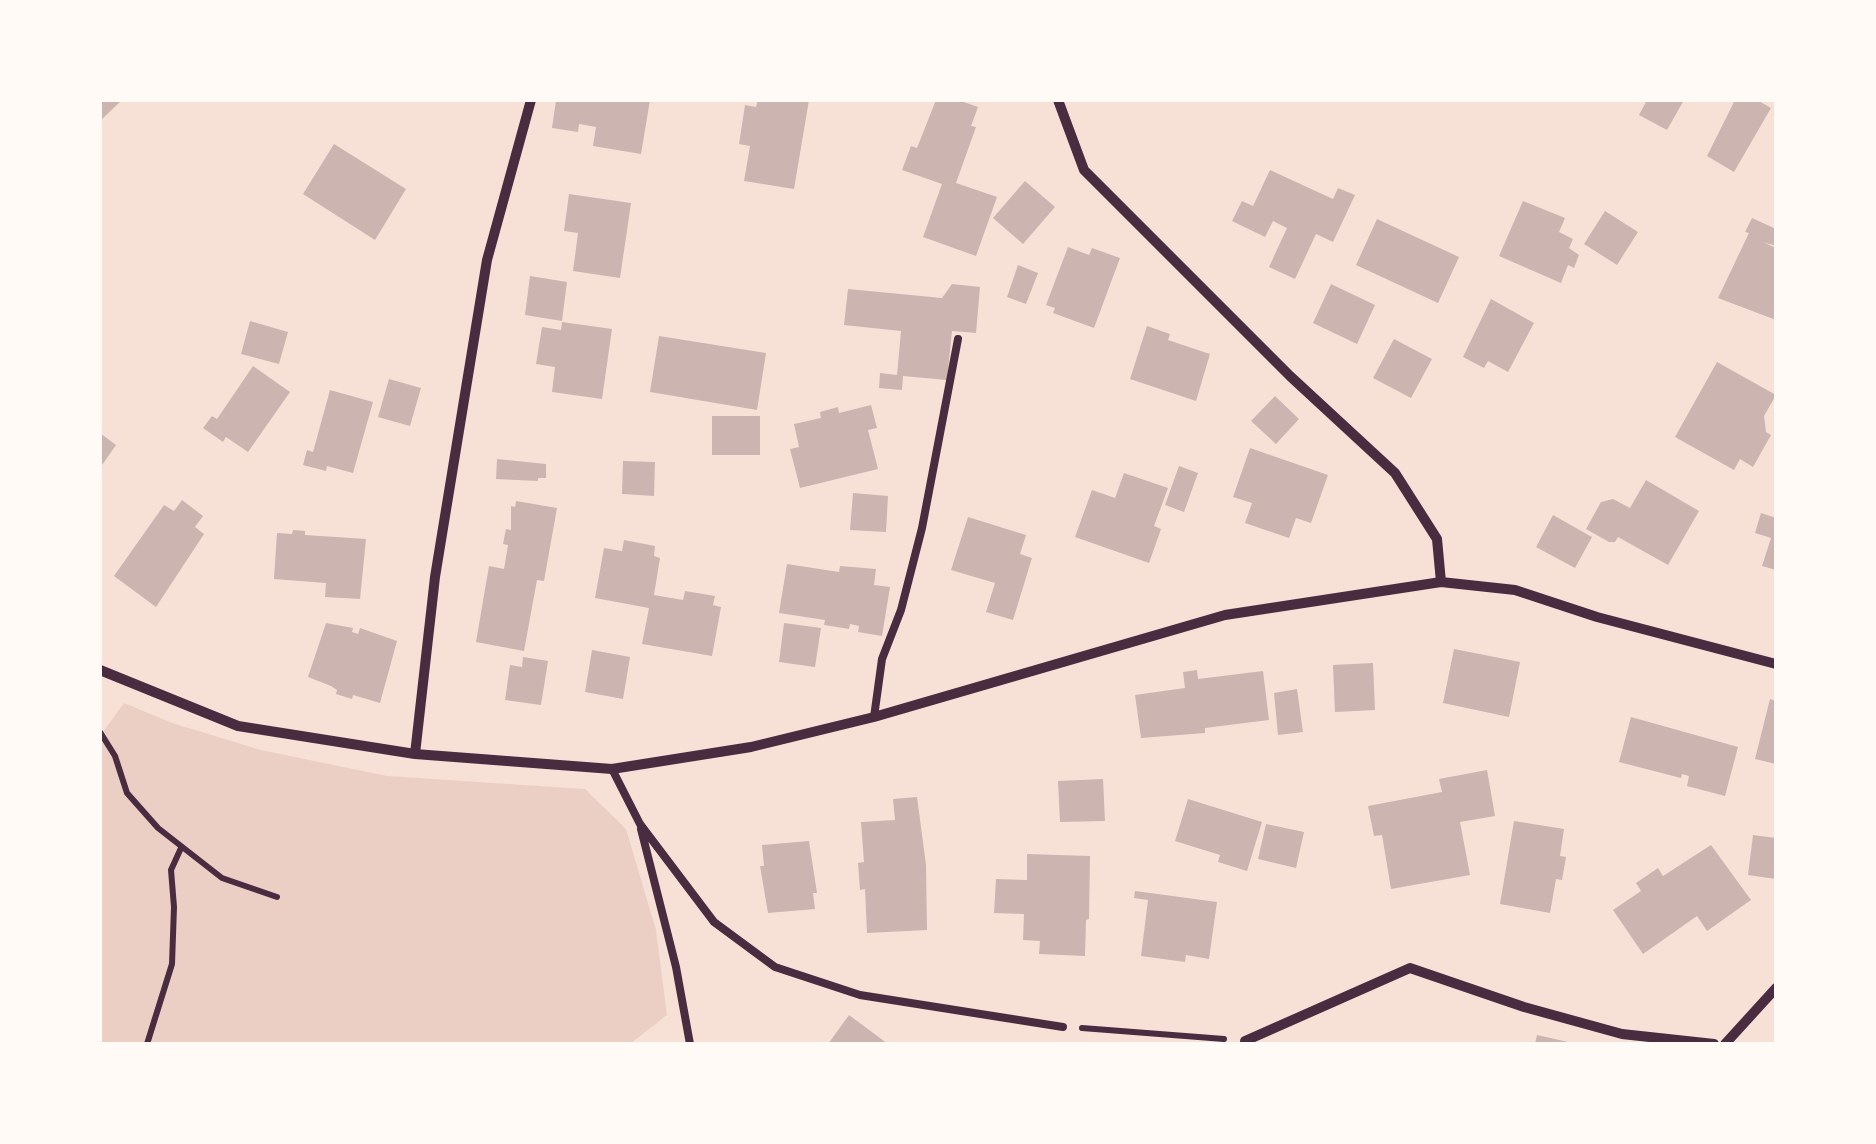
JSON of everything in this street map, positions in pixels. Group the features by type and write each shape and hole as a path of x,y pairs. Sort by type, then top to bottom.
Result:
{"street":[{"path":"416,754 435,577 488,260 531,100"},
{"path":"1058,100 1084,170 1290,376 1395,473 1437,538 1442,582"},
{"path":"100,670 238,726 416,754 612,769 752,747 874,717 1225,615 1442,582 1515,590 1598,617 1776,664"},
{"path":"1245,1041 1410,968 1524,1007 1622,1034 1714,1044"},
{"path":"1725,1044 1776,988"}],"lane":[{"path":"874,717 882,659 902,610 922,528 958,339"},
{"path":"612,769 640,824 714,922 775,968 860,995 1063,1027"},
{"path":"640,824 676,967 690,1044"}],"path":[{"path":"100,732 115,756 127,794 180,848 222,878 277,897"},
{"path":"147,1044 172,964 171,870 180,848"},
{"path":"1063,1027 1245,1041"}],"shaded area":[{"path":"124,703 172,723 261,750 387,776 585,789 626,829 656,930 667,1015 630,1044 100,1044 100,736"}],"building":[{"path":"100,100 122,100 100,121"},
{"path":"556,100 650,100 641,154 593,146 596,127 579,124 578,132 552,128"},
{"path":"758,100 809,100 794,189 744,181 750,146 739,144 745,105 756,107"},
{"path":"936,100 958,100 978,107 971,126 976,127 956,183 997,197 976,256 923,237 942,184 902,170 911,146 917,148"},
{"path":"1647,100 1684,100 1667,130 1639,115"},
{"path":"1735,100 1757,100 1771,108 1734,172 1707,156"},
{"path":"334,144 406,189 375,240 303,194"},
{"path":"1270,170 1333,199 1338,188 1355,195 1333,242 1316,234 1295,279 1269,267 1287,228 1273,221 1265,237 1232,221 1242,201 1253,206"},
{"path":"1025,181 1055,207 1023,244 993,218"},
{"path":"569,194 631,203 620,278 573,271 578,233 564,231"},
{"path":"1523,201 1565,218 1559,232 1573,239 1569,248 1579,255 1574,268 1568,265 1561,283 1499,256"},
{"path":"1605,211 1638,232 1617,265 1584,244"},
{"path":"1752,218 1776,229 1776,246 1763,242 1776,248 1776,320 1718,298 1749,233 1745,232"},
{"path":"1377,219 1459,257 1438,303 1356,265"},
{"path":"1068,247 1089,255 1092,248 1120,258 1094,328 1053,313 1055,308 1046,305"},
{"path":"1018,265 1038,273 1026,304 1007,297"},
{"path":"530,276 567,282 562,321 525,315"},
{"path":"952,284 980,287 976,333 952,331 947,380 903,376 902,390 879,388 880,373 897,375 901,331 844,325 848,289 942,298"},
{"path":"1331,284 1375,305 1357,344 1313,323"},
{"path":"1491,299 1534,323 1508,372 1488,361 1484,368 1463,357"},
{"path":"250,321 288,332 279,364 241,354"},
{"path":"562,322 612,329 602,399 552,392 555,367 536,364 542,327 561,330"},
{"path":"1147,326 1170,334 1168,340 1210,354 1196,401 1130,379"},
{"path":"659,336 766,353 757,410 650,392"},
{"path":"1394,339 1432,359 1411,398 1373,378"},
{"path":"1717,362 1776,395 1764,416 1766,432 1771,435 1753,467 1740,459 1734,470 1675,437"},
{"path":"253,366 290,392 248,452 203,428 212,416 217,419"},
{"path":"389,379 421,388 410,426 378,417"},
{"path":"330,390 373,402 353,473 303,465 307,450 313,452"},
{"path":"1275,396 1299,419 1276,444 1251,421"},
{"path":"871,405 877,428 868,430 878,469 800,488 790,449 799,447 794,424 821,418 820,412 838,407 839,413"},
{"path":"712,416 760,416 760,455 712,455"},
{"path":"100,433 116,445 100,468"},
{"path":"1250,448 1328,475 1311,523 1296,518 1289,538 1245,523 1252,503 1233,497"},
{"path":"497,459 546,464 546,478 496,479"},
{"path":"623,461 655,462 654,496 622,494"},
{"path":"1179,466 1198,473 1184,512 1165,505"},
{"path":"1124,473 1168,488 1154,526 1161,529 1149,563 1075,537 1092,490 1115,498"},
{"path":"1646,480 1699,511 1668,565 1618,537 1609,542 1586,529 1601,502 1613,499 1630,508"},
{"path":"853,493 888,496 886,532 850,530"},
{"path":"182,500 203,516 195,527 204,534 156,607 114,576 164,505 174,511"},
{"path":"516,501 557,508 544,581 537,580 524,651 476,642 489,566 504,569 508,545 503,544 506,529 511,530 511,506 515,507"},
{"path":"1761,513 1776,518 1776,570 1762,566 1771,538 1755,533"},
{"path":"1553,515 1592,537 1575,568 1536,547"},
{"path":"968,517 1026,535 1020,554 1032,558 1013,620 986,612 995,583 951,570"},
{"path":"293,530 305,531 305,535 366,539 360,599 325,597 326,583 274,579 277,533 292,534"},
{"path":"624,540 655,546 654,556 660,558 654,595 683,600 685,591 715,596 713,605 721,607 712,656 642,644 649,608 595,598 604,548 622,551"},
{"path":"787,564 839,572 840,566 876,569 874,585 890,587 882,636 858,632 859,626 850,624 849,629 824,625 825,620 779,613"},
{"path":"326,623 353,628 352,632 358,634 360,628 397,641 380,703 336,694 331,686 308,677"},
{"path":"784,623 821,628 815,667 779,662"},
{"path":"1454,649 1520,662 1509,717 1443,703"},
{"path":"592,650 630,657 623,699 585,692"},
{"path":"523,657 548,661 541,705 505,700 510,665 522,667"},
{"path":"1373,663 1375,710 1335,712 1333,665"},
{"path":"1197,670 1198,679 1263,671 1269,720 1205,728 1205,733 1141,738 1135,695 1185,688 1183,672"},
{"path":"1297,689 1303,732 1278,735 1274,693"},
{"path":"1770,699 1776,701 1776,764 1755,759"},
{"path":"1631,717 1738,747 1725,796 1687,786 1689,776 1682,774 1681,778 1619,762"},
{"path":"1487,770 1495,816 1460,822 1470,875 1391,889 1382,835 1374,836 1368,806 1442,792 1439,779"},
{"path":"1103,779 1105,821 1060,822 1058,781"},
{"path":"917,797 926,865 927,930 867,933 865,889 860,890 858,863 864,862 861,822 895,820 893,799"},
{"path":"1188,799 1262,822 1247,871 1218,862 1220,855 1175,841"},
{"path":"1514,821 1564,829 1560,856 1566,857 1562,880 1556,879 1550,913 1500,904"},
{"path":"1266,824 1304,832 1296,868 1258,859"},
{"path":"1753,835 1776,838 1776,879 1748,875"},
{"path":"809,841 817,893 813,893 815,909 768,913 760,866 764,866 762,845"},
{"path":"1711,845 1751,900 1707,931 1697,916 1643,954 1613,910 1641,891 1636,883 1658,868 1663,876"},
{"path":"1027,854 1090,856 1085,956 1039,954 1040,941 1023,940 1024,914 994,913 996,879 1027,880"},
{"path":"1135,891 1217,902 1209,959 1186,955 1185,962 1141,956 1148,900 1134,898"},
{"path":"849,1015 888,1044 828,1044"},
{"path":"1537,1035 1568,1042 1568,1044 1535,1044"}]}
